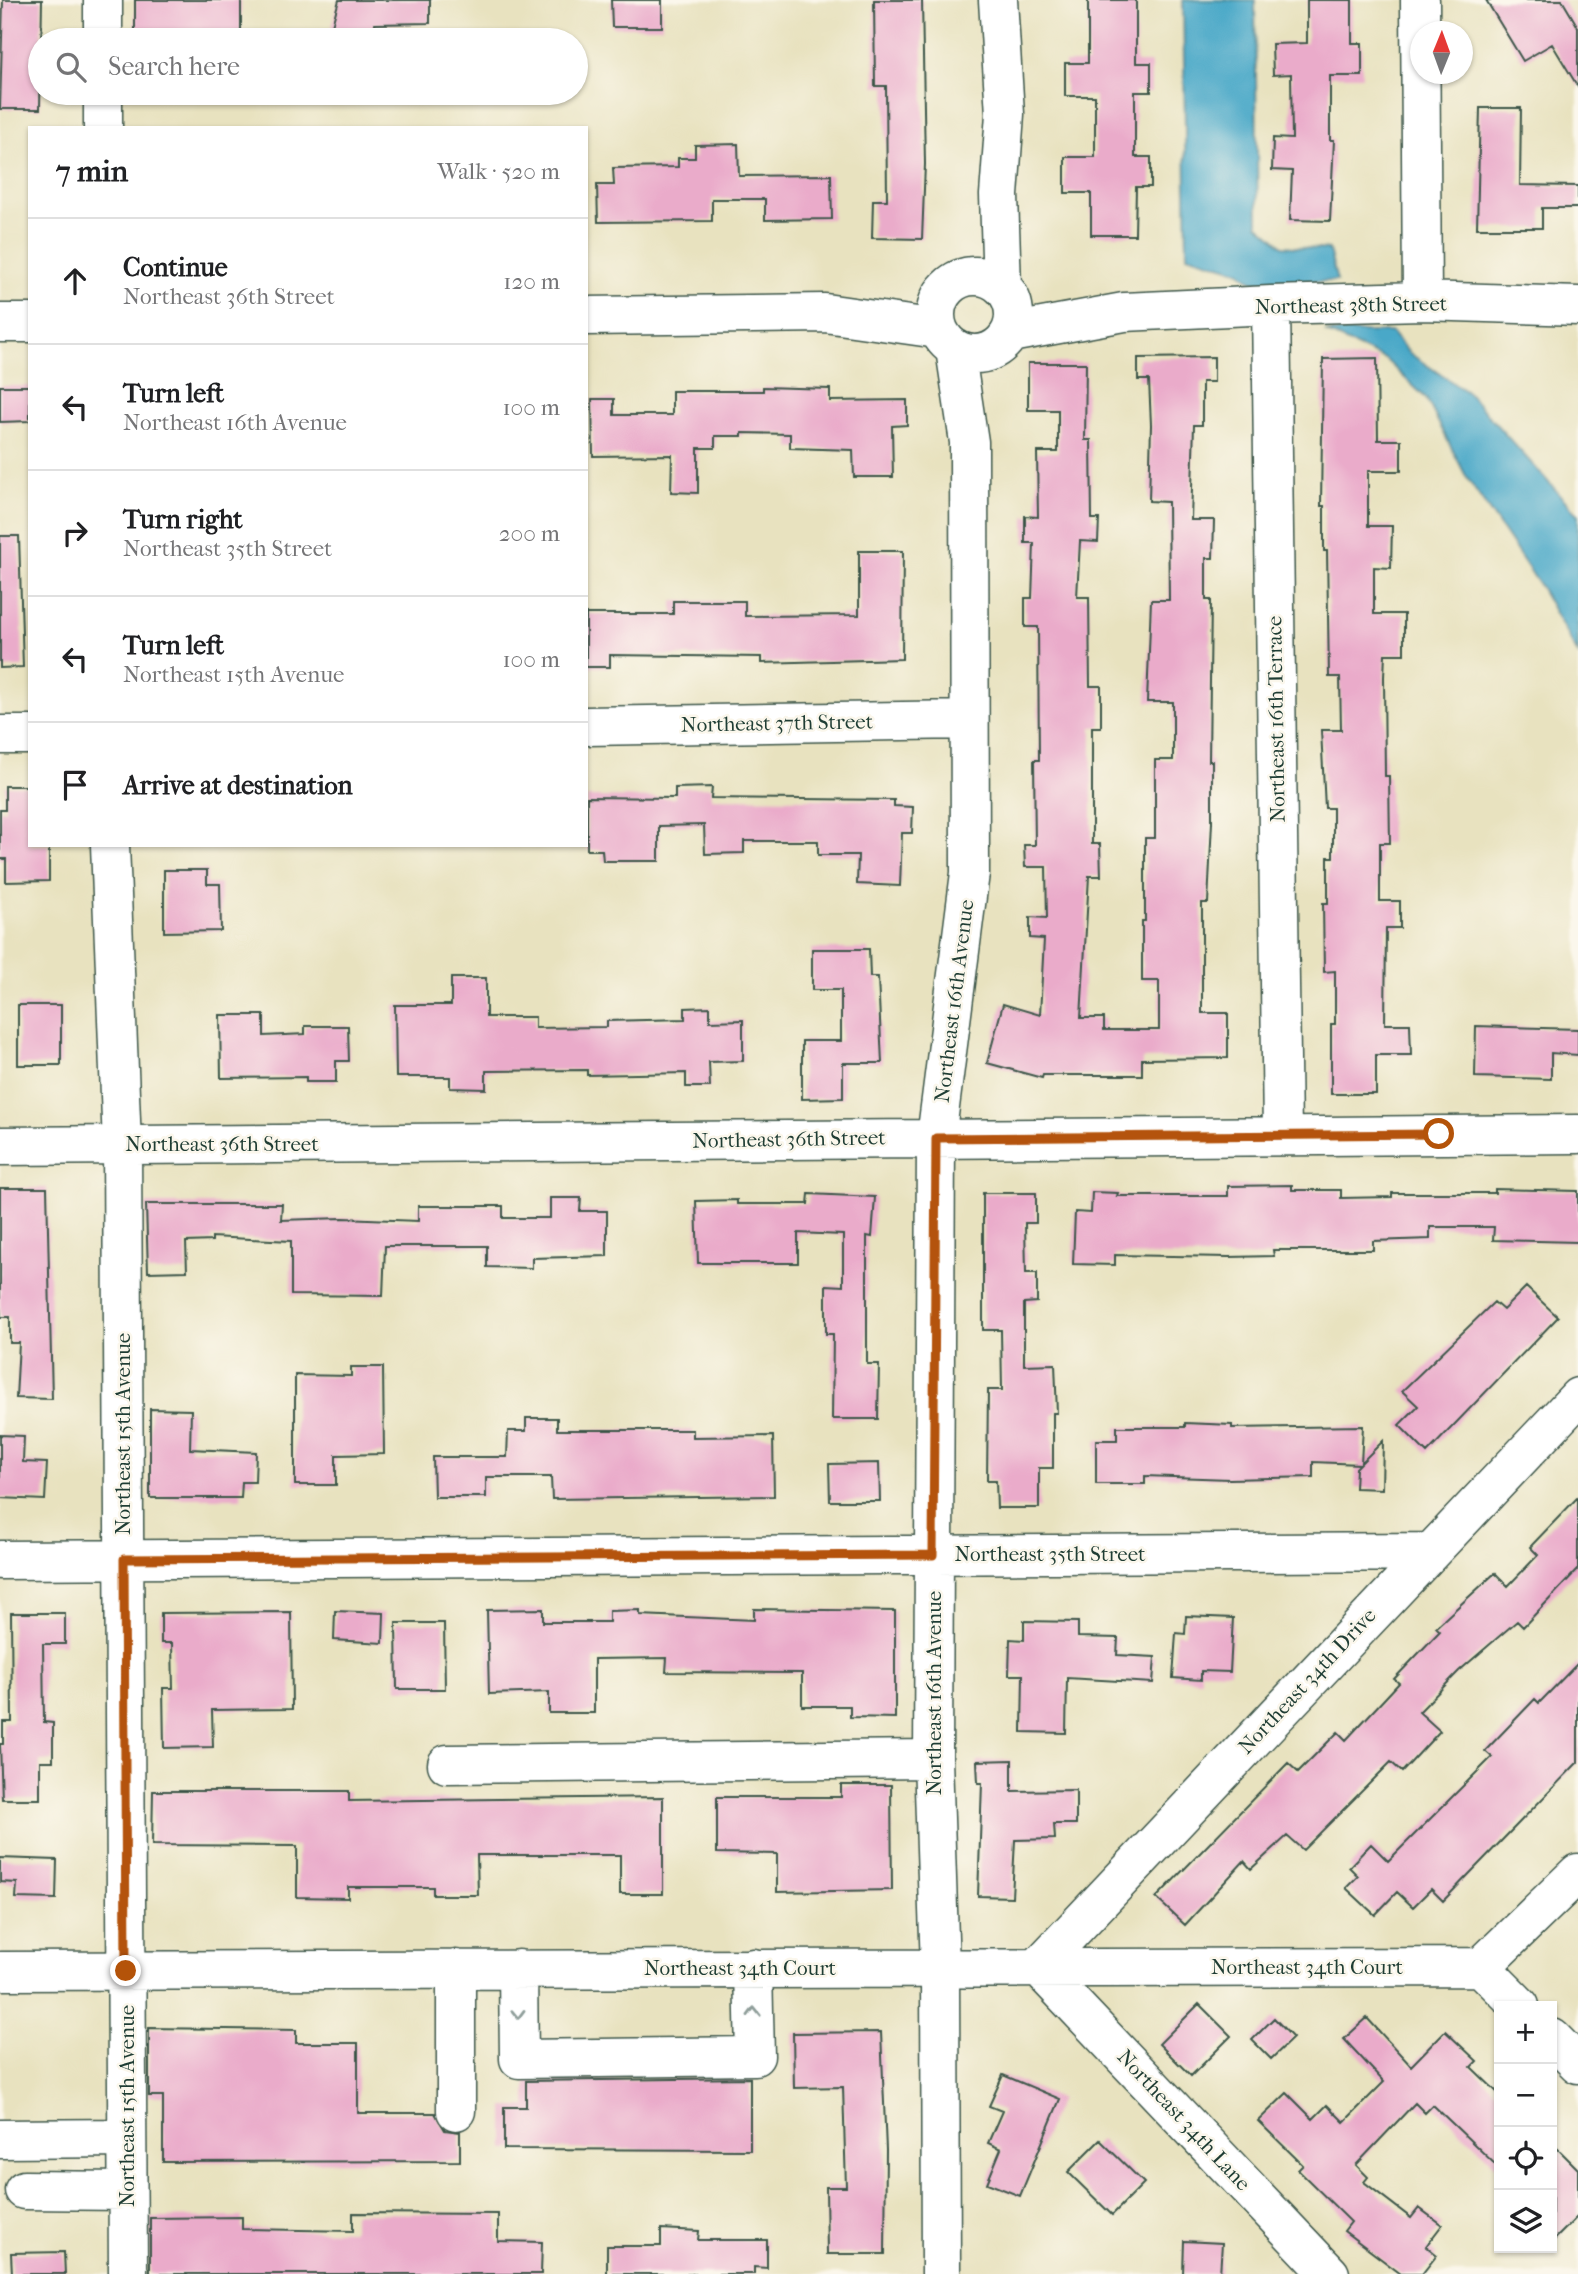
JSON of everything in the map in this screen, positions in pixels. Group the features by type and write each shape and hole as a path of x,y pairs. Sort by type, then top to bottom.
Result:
{"street":[{"path":"103,0 103,28"},
{"name":"Northeast 16th Avenue","path":"941,2274 940,1968 933,1759 936,1138 970,873 969,442 977,314 999,195 1005,114 998,0"},
{"path":"1420,0 1422,301"},
{"path":"103,105 103,126"},
{"name":"Northeast 38th Street","path":"588,316 1124,313 1422,301 1578,306"},
{"name":"Northeast 16th Terrace","path":"1271,305 1282,1134"},
{"path":"0,323 28,323"},
{"name":"Northeast 37th Street","path":"588,726 968,720"},
{"path":"0,735 28,735"},
{"name":"Northeast 15th Avenue","path":"110,847 122,1145 128,2274"},
{"name":"Northeast 36th Street","path":"0,1146 1282,1134 1578,1134"},
{"name":"Northeast 34th Drive","path":"1038,1967 1578,1397"},
{"name":"Northeast 35th Street","path":"0,1560 1429,1552"},
{"path":"447,1765 933,1759"},
{"path":"1515,2001 1481,1967 1578,1873"},
{"name":"Northeast 34th Lane","path":"1038,1967 1330,2274"},
{"name":"Northeast 34th Court","path":"0,1971 1481,1967"},
{"path":"518,1969 519,2059 755,2056 753,1968"},
{"path":"456,1969 456,2111"},
{"path":"1557,2043 1578,2064"},
{"path":"0,2139 127,2138"},
{"path":"24,2190 127,2191"}],"water":[{"path":"1183,0 1255,0 1258,224 1283,246 1329,250 1337,281 1253,282 1239,271 1187,255"},
{"path":"1325,332 1391,332 1409,353 1468,393 1578,515 1578,654 1537,581 1467,478 1426,398 1385,359"}],"building":[{"path":"3,0 42,0 41,28 28,28 28,105 40,105 40,109 0,109"},
{"path":"135,0 241,0 241,28 135,28"},
{"path":"339,0 430,0 430,23 375,24 374,28 331,28"},
{"path":"611,0 662,0 662,27 612,27"},
{"path":"874,0 922,0 925,164 922,239 872,238 873,200 887,200 886,86 875,86"},
{"path":"1088,0 1136,0 1136,63 1151,63 1151,92 1135,92 1135,157 1151,157 1151,187 1136,187 1135,235 1091,235 1091,193 1065,193 1065,157 1095,157 1095,96 1065,96 1065,63 1088,63"},
{"path":"1307,0 1352,0 1352,43 1362,43 1362,76 1330,76 1330,140 1334,140 1330,221 1290,220 1292,171 1272,170 1273,138 1292,139 1291,74 1273,75 1272,44 1307,43"},
{"path":"1486,0 1562,0 1578,27 1578,87 1552,44 1523,61"},
{"path":"1480,108 1521,108 1520,185 1578,186 1578,208 1542,208 1542,228 1477,228"},
{"path":"738,144 739,176 831,175 832,219 765,220 765,199 712,199 712,221 598,222 597,185 614,185 613,168 678,167 678,158 695,158 695,145"},
{"path":"1214,357 1214,382 1202,382 1202,425 1194,425 1191,520 1214,520 1213,558 1206,558 1206,600 1211,600 1209,761 1212,761 1212,822 1208,903 1202,903 1202,1013 1228,1013 1228,1058 1142,1059 1142,1075 1043,1075 1042,1078 987,1063 1003,1004 1040,1015 1044,939 1030,938 1030,917 1047,918 1046,867 1025,867 1024,845 1035,845 1034,760 1039,760 1038,627 1025,627 1025,598 1032,598 1034,543 1025,543 1025,516 1038,517 1037,452 1058,452 1058,410 1028,410 1028,363 1086,363 1085,440 1091,440 1092,519 1099,519 1098,542 1080,541 1077,597 1089,597 1090,686 1101,686 1101,727 1092,727 1092,844 1100,844 1101,876 1089,876 1081,1018 1104,1018 1104,1030 1159,1030 1159,981 1142,981 1142,921 1145,921 1145,838 1155,838 1155,760 1173,760 1173,702 1147,702 1151,600 1169,600 1168,502 1149,501 1149,380 1138,380 1138,358"},
{"path":"1377,358 1378,440 1401,440 1401,471 1368,471 1368,526 1392,526 1391,568 1374,567 1374,614 1404,614 1404,654 1385,654 1385,776 1389,776 1390,843 1380,843 1380,901 1400,901 1400,928 1386,928 1385,1024 1410,1024 1411,1055 1376,1055 1376,1094 1331,1094 1331,1024 1335,1024 1335,971 1324,972 1323,903 1328,903 1328,857 1333,857 1333,808 1325,808 1321,730 1341,730 1340,677 1329,677 1327,551 1324,551 1324,506 1321,506 1323,359"},
{"path":"0,386 28,386 28,421 0,422"},
{"path":"763,387 830,389 830,401 907,400 907,425 892,426 893,477 854,477 853,450 790,448 790,434 742,433 742,436 715,436 715,448 698,448 698,493 671,492 672,455 593,456 592,399 614,399 614,415 672,415 672,391 763,391"},
{"path":"0,536 19,536 23,667 0,668"},
{"path":"859,551 903,551 902,659 761,663 761,657 610,655 610,667 588,667 588,614 673,614 673,601 745,601 745,616 859,615"},
{"path":"5,786 28,786 28,847 49,847 49,881 6,882 6,859 0,859 0,810 5,810"},
{"path":"712,787 711,798 894,800 894,806 913,807 912,833 902,833 900,886 857,884 858,855 818,855 818,841 744,841 744,853 705,854 704,825 659,826 659,861 603,861 602,850 587,850 588,797 675,798 675,788"},
{"path":"164,870 207,870 207,884 220,884 221,931 164,932"},
{"path":"812,949 869,949 870,977 878,977 882,1063 843,1063 843,1098 802,1099 802,1041 841,1041 841,990 812,990"},
{"path":"451,978 486,978 486,1017 535,1017 535,1028 607,1027 607,1021 685,1019 685,1008 710,1007 710,1021 743,1020 743,1061 709,1062 710,1087 686,1087 686,1073 587,1075 587,1070 486,1071 486,1089 450,1088 450,1077 396,1077 395,1005 451,1005"},
{"path":"18,1005 61,1005 61,1065 18,1065"},
{"path":"220,1015 264,1015 264,1036 305,1034 305,1026 348,1026 349,1061 336,1061 336,1082 306,1082 306,1077 221,1078"},
{"path":"1476,1026 1578,1029 1578,1055 1551,1053 1551,1079 1475,1077"},
{"path":"1292,1185 1292,1190 1341,1190 1341,1198 1392,1197 1392,1193 1495,1193 1495,1189 1578,1191 1578,1242 1493,1240 1494,1227 1430,1227 1430,1239 1373,1241 1373,1250 1273,1250 1274,1256 1229,1257 1115,1255 1115,1265 1073,1264 1075,1212 1091,1213 1092,1192 1118,1193 1117,1196 1228,1196 1228,1186"},
{"path":"0,1188 47,1188 52,1399 16,1398 19,1343 10,1343 10,1317 1,1317 0,1306"},
{"path":"983,1193 1036,1193 1036,1223 1025,1223 1026,1273 1037,1273 1037,1302 1024,1303 1024,1365 1055,1364 1057,1413 1053,1413 1053,1468 1039,1468 1039,1508 997,1508 996,1481 987,1481 988,1390 1002,1390 1001,1330 983,1330"},
{"path":"809,1194 875,1197 872,1237 867,1236 867,1364 879,1364 878,1419 832,1419 833,1334 826,1334 826,1285 843,1286 843,1235 798,1233 798,1263 698,1263 696,1201 808,1204"},
{"path":"550,1198 581,1198 580,1211 607,1211 607,1256 532,1258 532,1268 487,1267 487,1246 385,1246 383,1296 291,1295 291,1241 212,1237 212,1241 186,1242 187,1271 148,1272 146,1204 282,1204 281,1220 343,1218 418,1221 418,1206 503,1206 503,1218 550,1218"},
{"path":"1526,1287 1558,1317 1427,1453 1399,1425 1418,1406 1402,1391 1494,1302 1503,1310"},
{"path":"351,1367 383,1367 384,1454 336,1455 336,1485 295,1485 295,1375 351,1376"},
{"path":"150,1409 191,1410 190,1449 256,1452 255,1482 242,1482 241,1498 150,1498"},
{"path":"526,1418 557,1418 557,1430 693,1430 693,1437 773,1436 774,1496 552,1499 551,1477 486,1477 486,1497 434,1497 433,1457 507,1457 508,1431 526,1431"},
{"path":"1185,1423 1232,1425 1232,1428 1363,1426 1361,1463 1383,1441 1382,1489 1355,1488 1356,1468 1360,1464 1313,1462 1313,1477 1230,1479 1145,1476 1145,1484 1096,1484 1096,1440 1117,1440 1117,1427 1185,1427"},
{"path":"0,1435 24,1436 23,1462 47,1463 45,1500 0,1498"},
{"path":"879,1463 880,1501 830,1501 829,1464"},
{"path":"1578,1497 1578,1569 1523,1627 1517,1621 1459,1671 1419,1712 1440,1731 1402,1772 1391,1762 1303,1850 1287,1836 1251,1869 1244,1861 1185,1925 1156,1898 1288,1763 1298,1772 1338,1732 1346,1740 1399,1683 1394,1679 1440,1631 1436,1627 1495,1573 1508,1586 1538,1555 1530,1547"},
{"path":"543,1609 543,1622 609,1622 609,1611 640,1610 640,1615 754,1620 754,1609 895,1611 895,1718 850,1717 850,1706 802,1706 802,1673 666,1672 667,1658 594,1659 594,1713 549,1713 549,1692 489,1694 487,1610"},
{"path":"335,1611 384,1613 383,1643 334,1640"},
{"path":"291,1612 292,1709 212,1710 213,1747 164,1748 163,1688 173,1688 172,1643 161,1643 161,1613"},
{"path":"11,1613 65,1613 65,1644 43,1644 44,1722 53,1723 53,1761 40,1761 40,1799 2,1799 0,1744 3,1744 3,1722 12,1722"},
{"path":"1186,1616 1233,1618 1230,1672 1201,1671 1201,1680 1173,1678 1176,1633 1185,1634"},
{"path":"1024,1621 1078,1622 1078,1637 1118,1638 1117,1655 1155,1657 1153,1683 1067,1678 1066,1733 1022,1732 1023,1675 1009,1675 1010,1639 1024,1640"},
{"path":"396,1623 444,1623 445,1689 397,1689"},
{"path":"1578,1663 1578,1762 1443,1901 1431,1889 1413,1907 1397,1892 1375,1915 1346,1888 1358,1876 1349,1867 1371,1844 1388,1861 1492,1757 1485,1751 1535,1699 1539,1703"},
{"path":"1012,1760 1012,1791 1076,1790 1076,1824 1054,1824 1055,1839 1015,1840 1012,1897 978,1896 982,1783 978,1783 977,1761"},
{"path":"841,1785 891,1785 892,1890 777,1892 777,1854 717,1853 717,1797 841,1797"},
{"path":"153,1791 349,1791 349,1801 663,1797 663,1894 620,1894 620,1855 477,1855 478,1895 433,1895 433,1887 348,1887 348,1898 297,1897 297,1846 152,1845"},
{"path":"0,1858 57,1860 56,1899 16,1898 17,1883 0,1882"},
{"path":"1199,2004 1231,2036 1191,2076 1159,2044"},
{"path":"1274,2018 1293,2038 1271,2059 1252,2040"},
{"path":"1367,2018 1411,2066 1445,2031 1477,2061 1471,2067 1494,2089 1494,2163 1433,2105 1425,2113 1415,2103 1356,2165 1368,2177 1364,2182 1411,2218 1419,2208 1442,2225 1426,2246 1437,2255 1422,2274 1401,2274 1344,2231 1351,2222 1298,2170 1303,2165 1258,2121 1287,2093 1313,2119 1327,2105 1344,2122 1384,2082 1344,2039"},
{"path":"149,2028 296,2030 296,2043 358,2043 358,2113 435,2113 445,2130 460,2132 460,2161 163,2162 163,2096 149,2096"},
{"path":"881,2032 886,2150 885,2254 827,2254 826,2187 846,2187 843,2087 794,2088 793,2033"},
{"path":"1003,2075 1060,2099 1020,2196 987,2183 1001,2149 988,2143 1002,2111 989,2106"},
{"path":"750,2078 750,2150 504,2149 504,2107 526,2107 526,2081"},
{"path":"1100,2140 1144,2183 1112,2215 1068,2172"},
{"path":"1557,2148 1578,2169 1578,2216 1557,2237"},
{"path":"353,2213 498,2214 498,2241 542,2242 541,2274 150,2274 150,2218 242,2217 242,2229 353,2231"},
{"path":"661,2229 699,2231 698,2240 767,2240 767,2268 754,2267 754,2274 607,2274 607,2246 661,2246"},
{"path":"1184,2241 1222,2243 1220,2274 1183,2274"},
{"path":"64,2252 65,2274 12,2274 11,2253"}],"route":[{"path":"126,1971 124,1559 933,1555 936,1138 1439,1134"}]}
